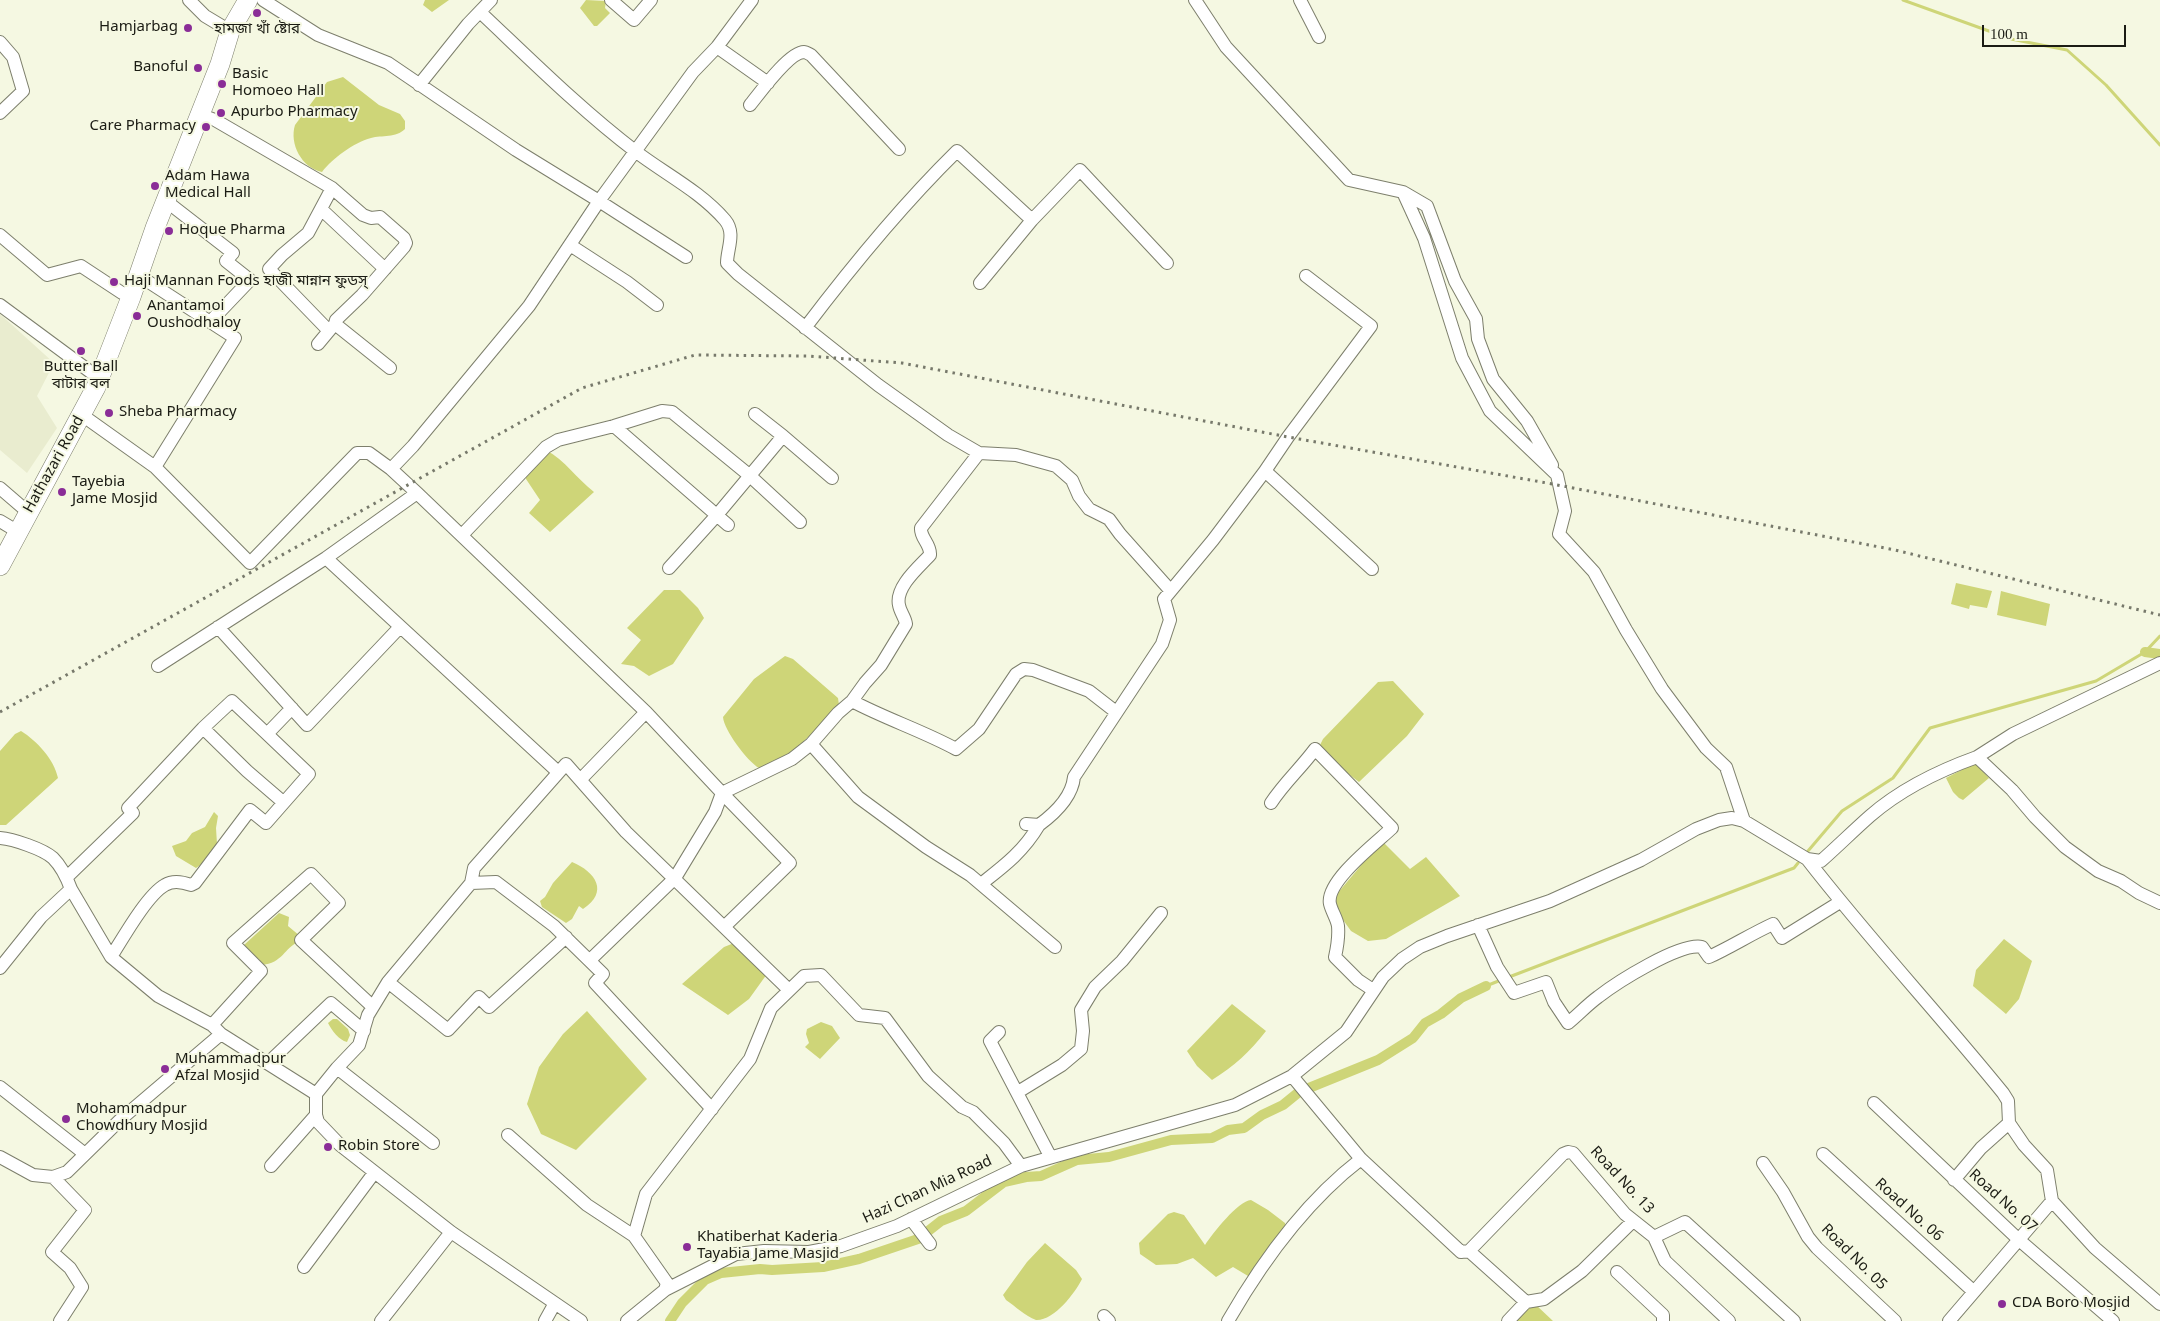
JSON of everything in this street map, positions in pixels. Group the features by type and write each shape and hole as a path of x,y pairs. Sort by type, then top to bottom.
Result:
{"highway":[{"name":"Hathazari Road","path":"3,531 22,507 92,373 239,0"},
{"name":"Hathazari Road","path":"0,566 82,415 111,352 166,201 220,64 227,30 248,0"}],"street":[{"path":"189,0 206,16 227,30"},
{"path":"263,0 318,34 388,63 516,150 599,200 686,258"},
{"path":"420,85 491,0"},
{"path":"611,0 634,20 651,0"},
{"path":"391,469 413,446 529,306 599,200 693,72 717,47 752,0"},
{"path":"1195,0 1226,46 1349,180 1404,192 1427,206 1455,281 1476,319 1478,339 1493,379 1527,421 1557,475 1564,511 1559,534 1594,572 1662,689 1706,748 1726,767 1744,821 1807,859 1840,902 1916,988 2003,1093 2008,1101 2009,1123 2024,1145 2046,1170 2052,1201 2095,1248 2160,1304"},
{"path":"1300,0 1319,37"},
{"path":"480,12 557,84 636,151 682,182 726,221 732,236 727,250 727,263 738,274 805,328 940,430 979,453 1016,454 1056,466 1072,480 1079,496 1089,509 1109,519 1170,590"},
{"path":"0,42 13,56 23,91 0,113"},
{"path":"717,47 768,83"},
{"path":"750,105 768,83 797,55 805,52 811,55 899,149"},
{"path":"200,114 215,120 332,188 363,215 371,218 380,217 404,238 406,243 385,269 362,295 339,316 332,328 318,344"},
{"path":"805,328 886,225 917,190 957,151 1032,220"},
{"path":"980,283 1032,220 1080,170 1167,263"},
{"path":"332,188 308,233 269,269 332,328 390,368"},
{"path":"1404,192 1424,238 1462,358 1490,411 1557,475"},
{"path":"166,201 232,253 226,261 250,280 210,322"},
{"path":"321,209 385,269"},
{"path":"0,235 47,274 81,266 122,293"},
{"path":"570,245 627,282 657,305"},
{"path":"138,275 235,338 155,467"},
{"path":"980,884 1015,857 1029,842 1032,824 1049,817 1073,788 1074,777 1162,644 1170,620 1164,599 1213,540 1371,326 1306,276"},
{"path":"0,305 92,373"},
{"path":"462,535 546,447 558,440 614,426 662,411 672,412 749,476 800,522"},
{"path":"755,414 832,478"},
{"path":"82,415 155,467 250,563 357,453 369,453 391,469 646,712 722,794 790,863 724,927"},
{"path":"614,426 728,525"},
{"path":"669,568 717,515 783,436"},
{"path":"590,960 675,878 715,812 722,794 792,759 811,744 838,713 852,701 881,665 906,624 899,606 898,597 907,578 930,555 920,533 921,528 979,453"},
{"path":"1265,470 1372,569"},
{"path":"0,488 22,507"},
{"path":"158,666 326,558 417,493"},
{"path":"326,558 558,772"},
{"path":"218,627 307,724 400,627"},
{"path":"1807,859 1821,861 1870,816 1912,786 1951,766 1977,757 2013,734 2157,665"},
{"path":"852,701 877,714 932,736 956,749 979,729 1016,674 1024,669 1033,670 1089,691 1116,712"},
{"path":"0,968 69,883 133,813 128,808 232,701 309,774 266,823 250,810 195,883 177,882 165,884 146,905 110,956"},
{"path":"267,734 292,708"},
{"path":"581,779 646,712"},
{"path":"204,728 283,802"},
{"path":"811,744 858,797 980,884 1055,947"},
{"path":"1271,802 1285,782 1306,762 1315,749 1392,828 1352,865 1330,894 1330,904 1338,926 1338,946 1335,957 1358,980 1373,990"},
{"path":"1977,757 2012,790 2035,817 2065,847 2098,872 2121,881 2139,893 2160,903"},
{"path":"581,1321 451,1232 340,1146 318,1122 316,1094 359,1045 372,1006 388,982 471,883 474,868 566,764 626,832 789,990"},
{"name":"Hazi Chan Mia Road","path":"627,1321 666,1290 736,1254 764,1251 809,1252 841,1246 911,1219 1021,1166 1050,1156 1116,1140 1235,1105 1292,1076 1346,1032 1383,977 1402,959 1420,947 1550,901 1641,860 1696,829 1718,820 1732,818 1744,821"},
{"path":"5,838 52,857 69,883 110,956 158,996 212,1025 221,1034 316,1094"},
{"path":"212,1025 261,971 233,943 311,874 339,903 301,940 372,1006"},
{"path":"471,883 496,882 566,937 603,974 595,983 712,1108"},
{"path":"1478,925 1496,967 1514,993 1546,982 1554,1002 1568,1023 1599,996 1662,958 1695,946 1702,947 1709,957 1732,947 1773,924 1782,938 1840,902"},
{"path":"1018,1092 1062,1065 1081,1049 1083,1031 1081,1010 1095,987 1122,960 1161,913"},
{"path":"388,982 448,1030 479,997 490,1007 566,937"},
{"path":"634,1236 646,1194 750,1059 771,1008 804,976 821,975 859,1015 884,1018 928,1076 962,1107 973,1112 1004,1143 1021,1166"},
{"path":"268,1063 331,1003 364,1031"},
{"path":"999,1032 990,1041 1050,1156"},
{"path":"0,1157 33,1175 53,1176 67,1172 120,1120 221,1034"},
{"path":"337,1068 433,1143"},
{"path":"1292,1076 1361,1159 1461,1252 1469,1250 1526,1302"},
{"path":"0,1087 85,1154"},
{"name":"Road No. 07","path":"1874,1103 2018,1239 2113,1321"},
{"path":"271,1166 316,1115"},
{"path":"1954,1180 1981,1148 2009,1123"},
{"path":"508,1135 587,1205 634,1236 666,1283 666,1290"},
{"name":"Road No. 13","path":"1469,1250 1568,1152 1573,1152 1633,1221 1654,1237 1665,1262 1729,1321"},
{"name":"Road No. 06","path":"1823,1154 1973,1291"},
{"path":"1228,1321 1246,1290 1293,1225 1322,1192 1361,1159"},
{"name":"Road No. 05","path":"1763,1163 1783,1192 1808,1238 1894,1321"},
{"path":"304,1267 374,1173"},
{"path":"53,1176 85,1210 52,1252 70,1268 82,1287 60,1321"},
{"path":"1949,1321 2052,1201"},
{"path":"911,1219 930,1244"},
{"path":"1508,1321 1526,1302 1544,1299 1574,1277 1633,1221"},
{"path":"1654,1237 1684,1222 1794,1321"},
{"path":"381,1321 451,1232"},
{"path":"1617,1272 1663,1315 1664,1320"},
{"path":"545,1321 555,1303"}],"shaded area":[{"path":"425,0 449,0 432,12 423,5"},
{"path":"586,0 606,1 605,8 610,13 597,26 594,26 580,8"},
{"path":"343,77 379,105 400,114 405,121 405,129 397,134 371,138 357,143 338,156 322,172 308,166 299,154 294,140 295,125 327,82"},
{"path":"0,314 54,363 37,396 57,428 27,473 0,450"},
{"path":"546,450 559,459 594,492 550,532 529,513 540,500 526,479 526,469"},
{"path":"1956,583 1992,591 1987,608 1970,605 1969,609 1951,604"},
{"path":"664,590 680,590 698,608 704,618 673,664 649,676 634,666 621,664 641,640 627,628"},
{"path":"2001,591 2050,604 2046,626 1997,615"},
{"path":"785,656 793,659 838,698 839,705 792,751 770,765 759,768 748,759 737,745 724,723 723,717 754,679"},
{"path":"1393,681 1424,714 1407,736 1359,782 1342,769 1320,745 1323,739 1378,682"},
{"path":"21,731 33,740 49,757 58,778 6,825 0,825 0,751 15,734"},
{"path":"1975,763 1989,778 1963,800 1953,792 1946,778"},
{"path":"214,812 218,816 216,828 217,844 206,861 196,868 176,856 172,846 186,841 192,833 205,827"},
{"path":"1384,843 1410,869 1426,857 1460,896 1386,939 1368,941 1351,931 1336,910 1336,895 1374,850"},
{"path":"572,862 588,871 596,883 597,889 596,896 591,903 583,909 579,906 572,919 566,923 542,907 540,901"},
{"path":"279,913 289,917 288,926 300,936 300,941 290,947 279,958 269,964 261,965 259,959 247,954 244,945"},
{"path":"2004,939 2032,961 2019,999 2006,1014 1973,986 1976,970"},
{"path":"739,941 767,974 749,999 728,1015 682,984 724,947"},
{"path":"1232,1004 1266,1031 1241,1058 1212,1080 1197,1066 1187,1051"},
{"path":"587,1011 647,1079 576,1150 541,1134 527,1104 539,1067 563,1034"},
{"path":"333,1019 337,1019 348,1029 350,1035 347,1042 334,1032 328,1023"},
{"path":"821,1022 832,1026 840,1038 820,1059 805,1047 809,1043 806,1034 807,1029"},
{"path":"1251,1200 1285,1223 1285,1232 1248,1276 1233,1267 1216,1277 1193,1258 1177,1264 1156,1265 1140,1254 1139,1243 1168,1214 1174,1212 1184,1215 1205,1245 1239,1206"},
{"path":"1045,1243 1076,1270 1082,1279 1057,1311 1043,1319 1036,1320 1006,1300 1003,1295 1027,1262"},
{"path":"1535,1304 1553,1321 1512,1321"}],"waterway":[{"path":"1903,0 2011,39 2067,50 2106,85 2160,145"},
{"path":"1808,851 1842,811 1893,778 1930,728 2096,681 2145,652 2160,636"},
{"path":"2145,652 2160,654"},
{"path":"1509,977 1794,868 1798,863"},
{"path":"1486,986 1501,980"},
{"path":"670,1321 682,1303 705,1280 721,1273 760,1269 823,1267 859,1259 918,1239 941,1221 966,1211 1004,1182 1041,1176 1077,1160 1109,1157 1171,1140 1212,1138 1228,1130 1244,1128 1262,1115 1283,1105 1299,1092 1378,1060 1413,1038 1425,1023 1441,1014 1461,998 1486,986"}],"railway":[{"path":"0,712 582,388 695,355 808,356 902,363 1895,550 2160,615"}],"place":[{"name":"হামজা খাঁ ষ্টোর","path":"257,13"},
{"name":"Hamjarbag","path":"188,28"},
{"name":"Banoful","path":"198,68"},
{"name":"Basic Homoeo Hall","path":"222,84"},
{"name":"Apurbo Pharmacy","path":"221,113"},
{"name":"Care Pharmacy","path":"206,127"},
{"name":"Adam Hawa Medical Hall","path":"155,186"},
{"name":"Hoque Pharma","path":"169,231"},
{"name":"Haji Mannan Foods হাজী মান্নান ফুডস্","path":"114,282"},
{"name":"Anantamoi Oushodhaloy","path":"137,316"},
{"name":"Butter Ball বাটার বল","path":"81,351"},
{"name":"Sheba Pharmacy","path":"109,413"},
{"name":"Tayebia Jame Mosjid","path":"62,492"},
{"name":"Muhammadpur Afzal Mosjid","path":"165,1069"},
{"name":"Mohammadpur Chowdhury Mosjid","path":"66,1119"},
{"name":"Robin Store","path":"328,1147"},
{"name":"Khatiberhat Kaderia Tayabia Jame Masjid","path":"687,1247"},
{"name":"CDA Boro Mosjid","path":"2002,1304"}]}
